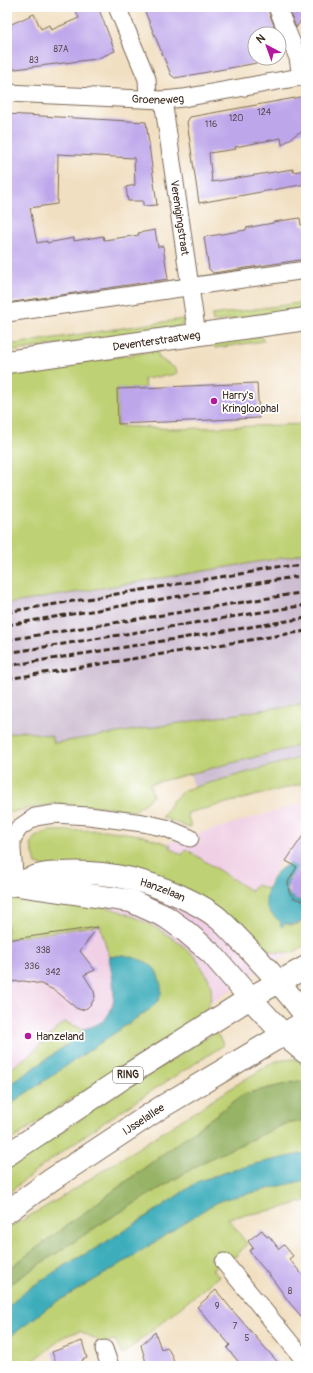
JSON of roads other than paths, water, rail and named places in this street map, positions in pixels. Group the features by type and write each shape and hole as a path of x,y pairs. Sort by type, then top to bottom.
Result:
{"street":[{"name":"Verenigingstraat","path":"117,7 156,100 190,286 197,335"},
{"path":"277,7 304,76"},
{"name":"Groeneweg","path":"7,93 156,100 183,98 304,76"},
{"path":"7,313 306,270"},
{"name":"Deventerstraatweg","path":"7,362 306,318"},
{"path":"11,886 12,839 19,828 35,817 54,814 143,822 166,828 190,838"},
{"name":"Hanzelaan","path":"11,886 45,874 76,872 112,874 160,887 191,901 219,919 259,959 279,982"},
{"name":"Hanzelaan","path":"11,886 131,901 166,916 212,954 250,998"},
{"name":"RING","path":"7,1156 123,1078 250,998 306,967"},
{"path":"279,982 306,1016"},
{"path":"250,998 284,1035 306,1053"},
{"name":"IJsselallee","path":"7,1212 51,1180 155,1112 306,1021"},
{"path":"224,1262 306,1362"},
{"path":"104,1349 110,1366"}],"water":[{"path":"290,863 298,867 298,870 289,878 286,890 294,899 306,900 306,919 293,924 285,923 282,927 280,925 281,922 269,911 266,898 275,875"},
{"path":"124,955 143,961 155,969 161,984 161,994 158,1000 150,1009 7,1106 7,1087 75,1039 83,1029 96,1025 105,1019 111,1011 114,991 109,957"},
{"path":"306,1153 306,1180 225,1199 210,1206 113,1269 50,1306 7,1339 7,1307 30,1288 149,1215 199,1181 259,1163"}],"railway":[{"path":"7,612 306,563"},
{"path":"7,625 306,575"},
{"path":"7,640 306,592"},
{"path":"7,653 306,605"},
{"path":"7,666 306,618"},
{"path":"7,679 306,631"}],"place":[{"name":"Harry's Kringloophal","path":"214,401"},
{"name":"Hanzeland","path":"28,1036"}]}
